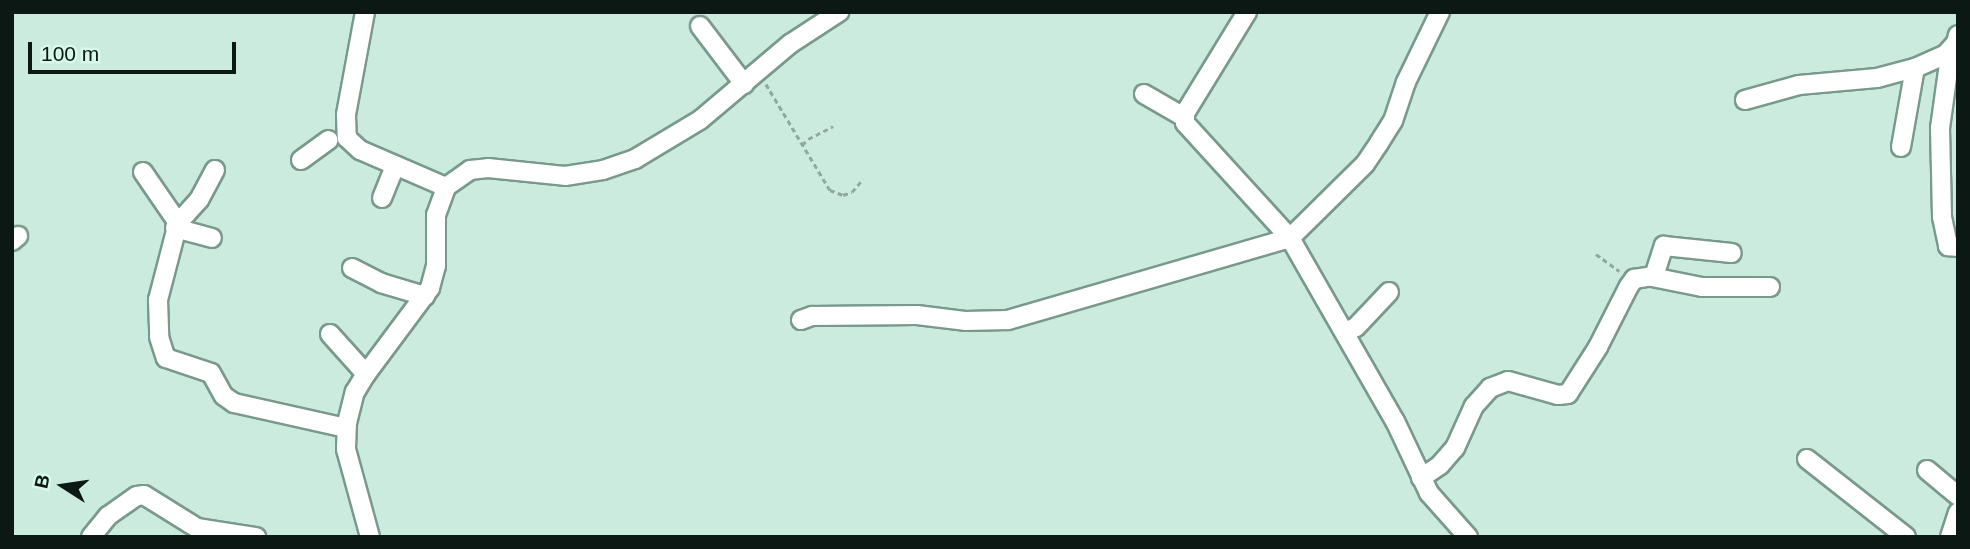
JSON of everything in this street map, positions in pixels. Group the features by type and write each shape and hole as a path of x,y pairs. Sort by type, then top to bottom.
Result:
{"street":[{"path":"301,160 338,135 365,12"},
{"path":"370,537 346,449 346,428 355,392 425,296 435,275 435,224 446,187 470,170 488,168 565,176 618,165 671,140 759,72 790,44 839,12"},
{"path":"1247,12 1184,117 1185,123 1290,238 1395,421 1433,500 1468,537"},
{"path":"801,320 812,316 917,315 965,321 1008,320 1290,238 1365,163 1379,143 1393,121 1406,82 1440,12"},
{"path":"700,26 744,84"},
{"path":"1745,100 1799,85 1877,78 1915,68 1954,42"},
{"path":"1954,42 1940,128 1942,217 1948,246 1958,247"},
{"path":"1901,147 1915,68"},
{"path":"1144,94 1184,117"},
{"path":"338,135 395,166 446,187"},
{"path":"382,198 395,166"},
{"path":"215,170 199,200 176,226 158,300 159,337 166,358 211,373 224,396 234,403 346,428"},
{"path":"143,172 176,226 212,238"},
{"path":"1421,478 1440,465 1455,448 1475,406 1490,388 1508,381 1558,396 1568,394 1664,246 1732,253"},
{"path":"352,268 381,283 425,296"},
{"path":"1643,278 1702,287 1770,287"},
{"path":"1345,332 1356,327 1389,292"},
{"path":"330,334 366,374"},
{"path":"1807,459 1906,537"},
{"path":"1927,470 1958,496"},
{"path":"91,537 108,516 136,496 144,495 197,528 256,537"},
{"path":"342,506 359,499"},
{"path":"1950,537 1958,512"}],"path":[{"path":"759,72 830,190 843,195 852,192 863,179"},
{"path":"802,145 833,126"},
{"path":"1595,254 1643,278"}]}
